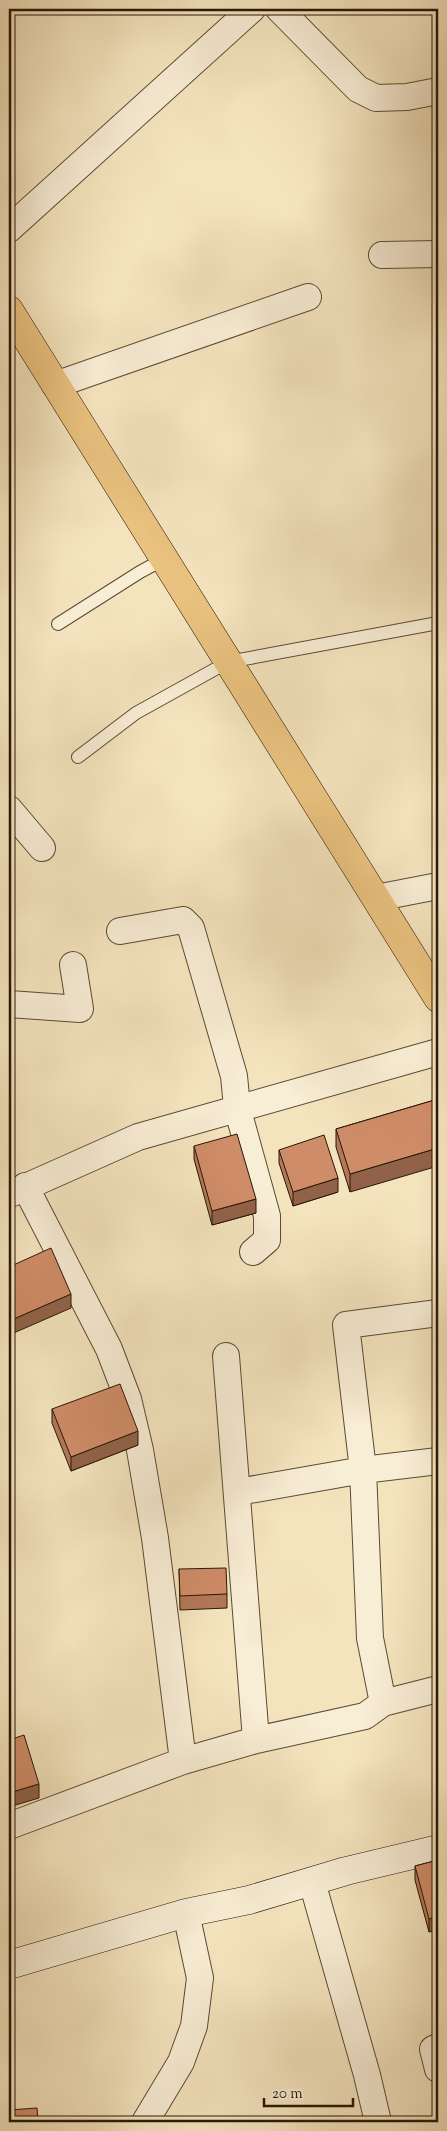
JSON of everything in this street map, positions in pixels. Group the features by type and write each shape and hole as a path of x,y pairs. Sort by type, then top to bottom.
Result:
{"main road":[{"path":"9,310 438,998"}],"street":[{"path":"9,229 252,9"},
{"path":"279,9 358,89 376,98 407,97 438,91"},
{"path":"382,254 438,254"},
{"path":"55,385 308,296"},
{"path":"9,809 42,848"},
{"path":"376,898 438,886"},
{"path":"120,931 183,920 191,928 234,1076 237,1107 267,1216 267,1240 253,1252"},
{"path":"9,1004 80,1009 73,964"},
{"path":"184,1761 155,1538 140,1450 128,1399 109,1350 17,1190 138,1137 237,1107 438,1052"},
{"path":"383,1703 370,1638 363,1470 346,1325 438,1313"},
{"path":"226,1356 256,1740"},
{"path":"238,1492 363,1470 438,1461"},
{"path":"9,1826 184,1761 256,1740 365,1716 383,1703 438,1689"},
{"path":"9,1965 186,1913 249,1900 346,1871 438,1849"},
{"path":"312,1882 367,2075 378,2122"},
{"path":"145,2122 181,2062 194,2026 200,1978 186,1913"},
{"path":"438,2047 433,2048 438,2069"}],"lane":[{"path":"58,624 164,559"},
{"path":"78,757 136,713 228,662 438,623"}],"building":[{"path":"438,1099 438,1148 350,1174 336,1129"},
{"path":"237,1134 256,1199 212,1211 194,1146"},
{"path":"324,1135 338,1178 293,1192 279,1150"},
{"path":"51,1248 71,1294 9,1321 9,1267"},
{"path":"120,1384 138,1431 71,1457 52,1409"},
{"path":"226,1568 227,1594 180,1596 179,1569"},
{"path":"24,1735 39,1784 9,1793 9,1740"},
{"path":"438,1860 438,1916 429,1919 415,1866"},
{"path":"37,2108 38,2122 9,2122 9,2110"}]}
